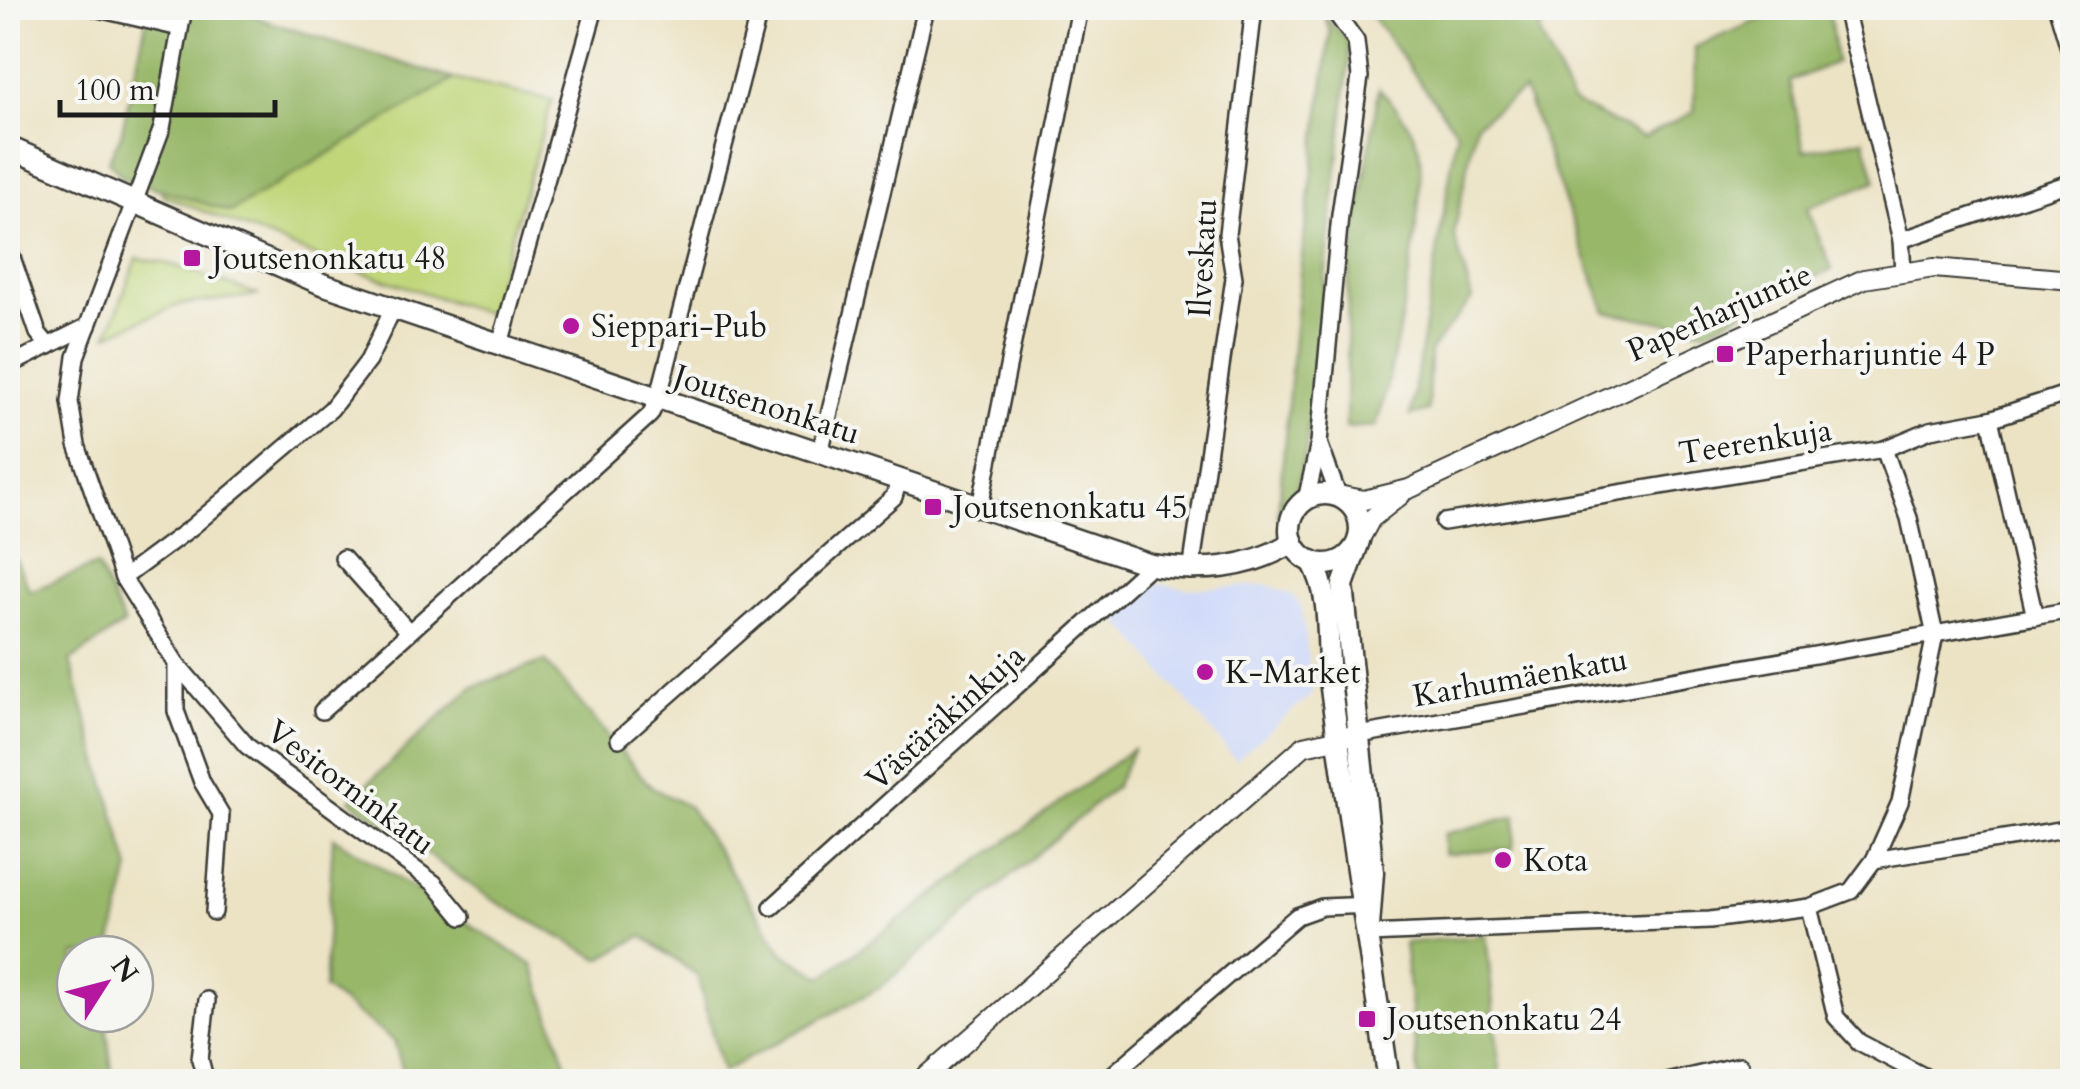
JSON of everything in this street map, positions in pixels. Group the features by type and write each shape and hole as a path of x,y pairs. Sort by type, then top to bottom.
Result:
{"main road":[{"name":"Joutsenonkatu","path":"8,147 135,206 393,310 1151,565 1191,571 1244,565 1293,542"},
{"path":"1348,736 1344,585 1359,541 1358,516 1338,496 1322,493 1306,500 1291,521 1293,542 1312,561 1325,584 1348,736 1368,934 1389,1082"},
{"path":"1312,561 1336,563 1359,541"}],"street":[{"path":"94,8 180,28"},
{"name":"Vesitorninkatu","path":"184,8 162,128 76,357 70,402 77,446 122,578 176,663 247,746 434,883 462,917"},
{"path":"500,344 595,8"},
{"path":"322,711 650,415 658,399 760,8"},
{"path":"820,453 926,8"},
{"path":"980,507 1080,8"},
{"name":"Ilveskatu","path":"1191,571 1234,278 1227,234 1254,8"},
{"path":"1306,500 1319,443 1340,215 1360,76 1356,41 1332,8"},
{"path":"1845,8 1901,240 1903,270"},
{"path":"2056,8 2072,58"},
{"path":"1901,240 2072,182"},
{"path":"8,246 38,333 49,346"},
{"name":"Paperharjuntie","path":"1338,496 1364,500 1409,489 1847,287 1903,270 1986,271 2072,280"},
{"path":"122,578 192,527 332,409 368,361 393,310"},
{"path":"8,366 88,326"},
{"name":"Teerenkuja","path":"1444,522 1884,448 1930,430 1990,418 2072,392"},
{"path":"1990,418 2035,617"},
{"path":"1319,443 1338,496"},
{"path":"1368,934 1710,920 1809,907 1852,891 1874,860 1900,802 1935,635 1909,518 1884,448"},
{"path":"619,739 894,497 899,480"},
{"name":"Paperharjuntie","path":"1359,541 1371,519 1409,489"},
{"path":"343,558 409,632"},
{"name":"Västäräkinkuja","path":"772,906 1151,565"},
{"name":"Karhumäenkatu","path":"920,1082 1304,746 2072,610"},
{"path":"176,663 176,711 202,782 222,814 214,912"},
{"path":"1874,860 2072,828"},
{"path":"1104,1082 1297,916 1322,906 1368,906"},
{"path":"1809,907 1836,1017 1847,1033 1935,1082"},
{"path":"206,1082 200,1059 207,1000"},
{"path":"1666,1082 1740,1065"}],"shaded area":[{"path":"1149,582 1189,589 1268,585 1293,595 1302,608 1312,694 1236,760 1114,615"}],"green space":[{"path":"149,8 240,8 266,21 454,79 230,212 124,178 108,161 121,135"},
{"path":"1366,8 1562,8 1539,31 1572,102 1643,137 1694,112 1695,47 1771,15 1829,8 1836,62 1790,81 1804,151 1864,139 1876,181 1807,208 1832,269 1706,330 1606,312 1524,90 1476,124 1454,234 1472,299 1430,351 1428,411 1410,416 1457,132"},
{"path":"1325,17 1348,41 1349,61 1306,450 1296,491 1278,514 1300,272 1330,33"},
{"path":"454,79 552,100 488,314 322,259 163,195 160,186 230,212"},
{"path":"1379,88 1407,122 1418,145 1419,200 1399,328 1376,426 1346,428 1348,283"},
{"path":"137,258 173,265 259,295 178,305 108,335"},
{"path":"8,543 30,591 97,565 124,624 70,661 130,869 114,934 55,934 55,1034 107,1034 113,1081 8,1081"},
{"path":"545,661 651,787 689,807 783,953 822,977 1134,748 1115,787 881,987 722,1072 697,975 642,936 600,959 491,899 350,800 472,687"},
{"path":"1516,816 1513,849 1444,854 1444,834"},
{"path":"333,837 533,965 572,1081 406,1081 394,1041 324,989"},
{"path":"1486,935 1501,1081 1419,1081 1404,943"}],"place":[{"name":"Joutsenonkatu 48","path":"192,258"},
{"name":"Sieppari-Pub","path":"571,326"},
{"name":"Paperharjuntie 4 P","path":"1725,354"},
{"name":"Joutsenonkatu 45","path":"933,507"},
{"name":"K-Market","path":"1205,672"},
{"name":"Kota","path":"1503,860"},
{"name":"Joutsenonkatu 24","path":"1367,1019"}]}
